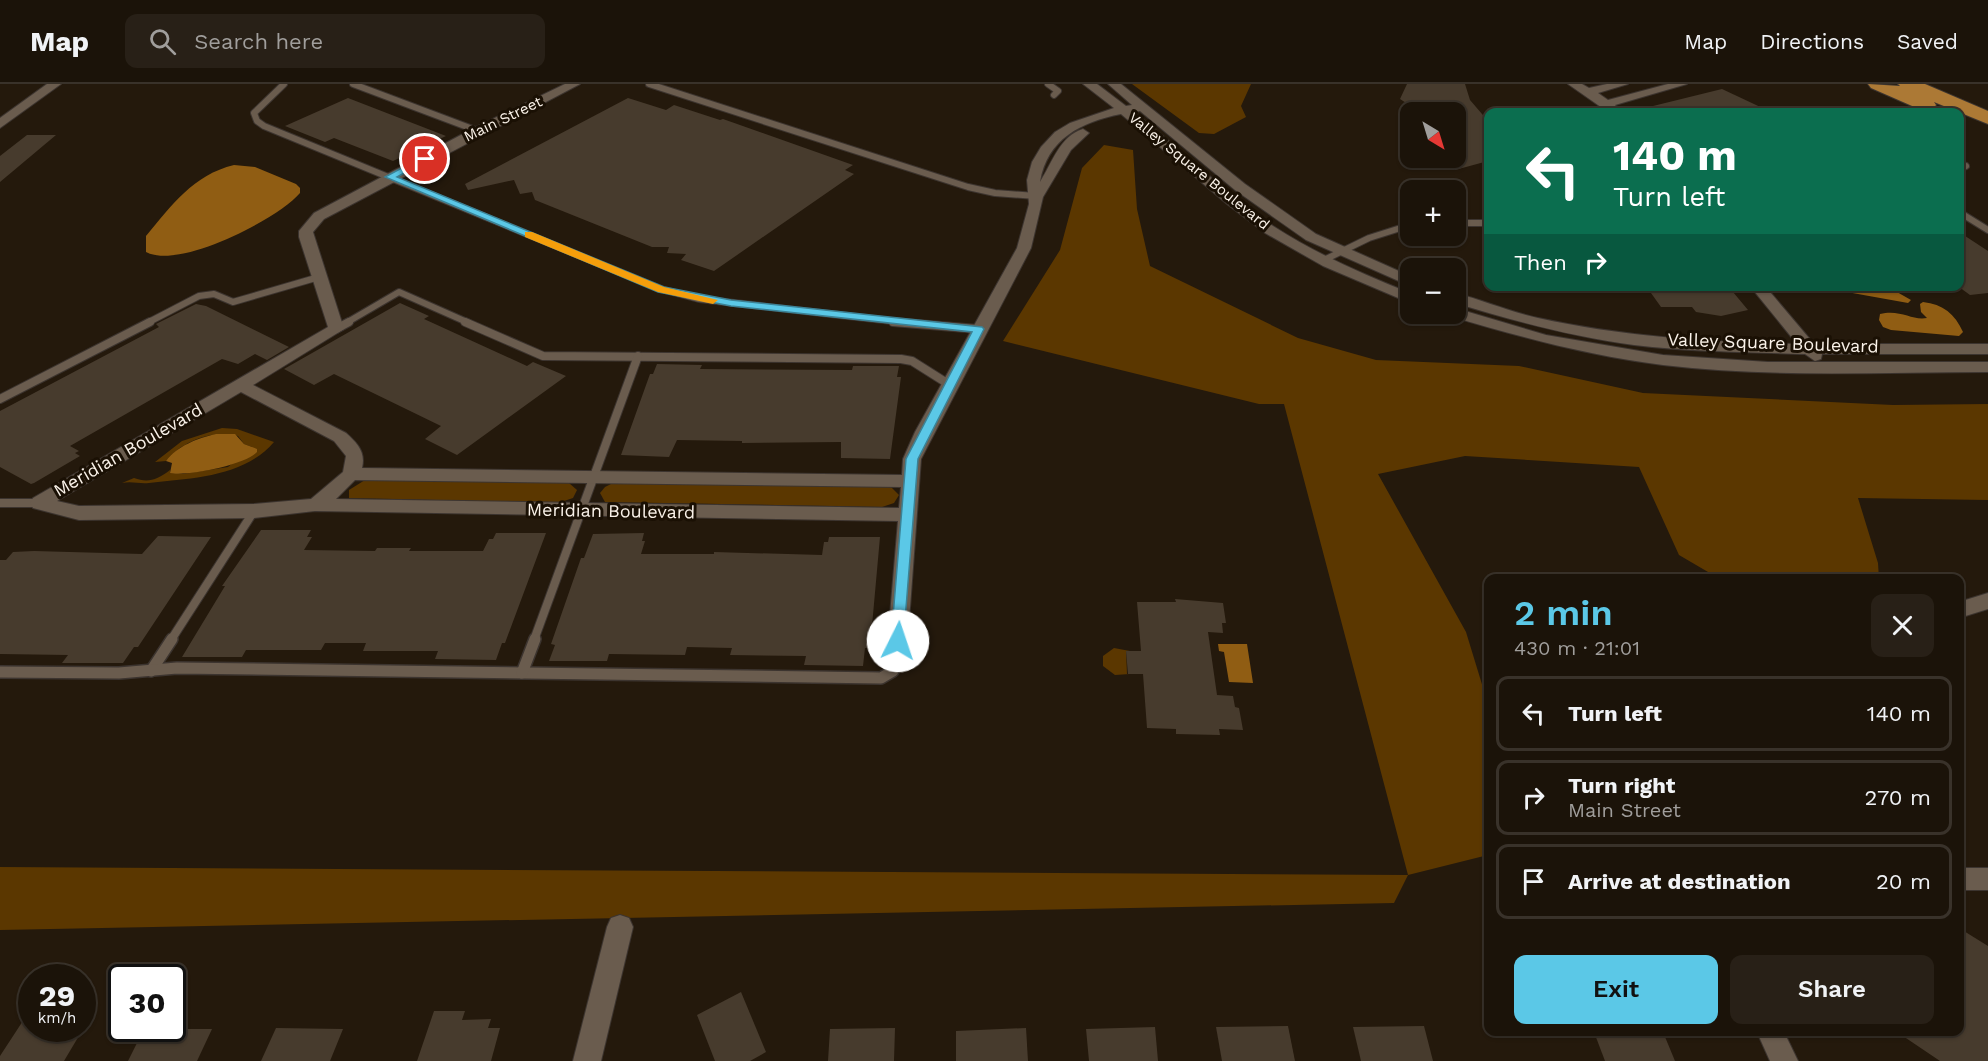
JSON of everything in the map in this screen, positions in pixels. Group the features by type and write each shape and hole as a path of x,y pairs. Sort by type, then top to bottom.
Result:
{"highway":[{"path":"1878,84 1935,108"},
{"path":"1908,84 1988,118"},
{"path":"1964,121 1988,131"}],"street":[{"path":"0,124 55,84"},
{"name":"Main Street","path":"336,329 306,237 306,231 312,222 327,210 574,84"},
{"name":"Valley Square Boulevard","path":"1089,84 1253,218 1324,260 1400,294"},
{"name":"Valley Square Boulevard","path":"1114,84 1240,187 1311,237 1400,278"},
{"path":"1574,84 1610,108 1681,84"},
{"path":"1588,92 1622,84"},
{"path":"896,662 909,481 916,447 1024,248 1036,196 1048,184 1068,144 1089,130 1125,112 1143,107"},
{"path":"1761,291 1822,366"},
{"name":"Valley Square Boulevard","path":"1466,301 1534,322 1624,339 1710,346 1809,350 1988,349"},
{"name":"Valley Square Boulevard","path":"1466,316 1544,339 1663,360 1768,367 1988,367"},
{"name":"Meridian Boulevard","path":"39,502 336,329"},
{"path":"241,385 349,443 356,464 352,474 334,492 315,506"},
{"name":"Meridian Boulevard","path":"352,474 909,481"},
{"name":"Meridian Boulevard","path":"39,502 79,513 254,512 315,506 907,514"},
{"path":"1964,608 1988,601"},
{"path":"1964,879 1988,879"},
{"path":"587,1061 620,927"},
{"path":"1772,1036 1784,1061"}],"lane":[{"path":"284,84 254,113 257,121 264,126 661,290 685,296 865,319 978,329"},
{"path":"354,84 478,131"},
{"path":"649,84 968,187 995,193 1036,196"},
{"path":"1048,84 1058,91 1054,95"},
{"path":"1964,215 1988,230"},
{"path":"1466,223 1484,223"},
{"path":"1324,260 1376,235 1400,228"},
{"path":"0,399 199,296 214,294 233,302 319,277"},
{"path":"336,329 399,292 543,356 901,359 917,364 950,385"},
{"path":"522,673 592,476 638,356"},
{"path":"0,503 39,502"},
{"path":"151,671 254,512"},
{"path":"0,672 118,673 177,668 881,678 893,671 896,662"}],"shaded area":[{"path":"1132,84 1251,84 1241,106 1246,117 1214,134 1199,133"},
{"path":"1104,145 1133,150 1137,209 1150,266 1298,338 1376,360 1519,366 1643,393 1893,405 1988,404 1988,500 1858,498 1878,563 1879,574 1711,574 1679,555 1639,467 1465,456 1378,474 1466,632 1484,691 1484,856 1408,875 1284,404 1259,404 1003,341 1060,250 1082,168"},
{"path":"234,165 255,167 296,184 300,188 300,193 271,216 227,239 181,254 161,256 146,252 146,236 184,193 207,176"},
{"path":"1841,291 1895,291 1911,300 1908,303"},
{"path":"1923,302 1937,305 1948,311 1963,332 1959,336 1891,330 1883,327 1879,320 1880,314 1887,313 1927,318 1921,312 1920,304"},
{"path":"222,428 237,429 274,442 262,454 248,462 217,474 149,483 122,483 134,478 152,480 170,470 170,473 183,474 228,467 252,447 244,444 238,436 229,434 199,438 189,442 166,461 155,462 182,441"},
{"path":"216,434 235,434 244,444 257,449 257,452 251,457 215,469 170,473 172,463 166,461 176,451 195,440"},
{"path":"365,480 569,483 577,490 573,498 558,503 349,498 349,490"},
{"path":"615,482 890,486 899,495 894,503 882,507 605,502 600,493 605,487"},
{"path":"1218,644 1247,644 1253,683 1229,682 1224,652 1219,651"},
{"path":"1114,648 1130,651 1126,651 1127,674 1130,674 1115,675 1103,666 1103,656"},
{"path":"0,867 1408,875 1394,903 0,930"}],"building":[{"path":"1407,84 1465,84 1470,100 1484,116 1484,162 1466,167 1466,102 1405,102 1400,99"},
{"path":"1722,89 1762,108 1653,108 1653,106"},
{"path":"348,98 446,136 393,161 334,138 325,142 285,126"},
{"path":"628,98 666,110 674,105 723,119 853,165 845,170 854,174 714,271 681,260 686,254 667,253 669,247 652,247 535,200 532,192 520,194 514,180 468,190 465,184"},
{"path":"27,135 56,135 0,182 0,156"},
{"path":"1964,235 1988,251 1988,293 1970,295 1964,291"},
{"path":"1650,291 1732,291 1748,310 1721,316 1696,312 1692,307 1661,307"},
{"path":"400,303 429,316 424,319 527,366 533,362 566,376 457,455 425,439 441,426 334,374 314,385 284,369"},
{"path":"196,304 206,306 289,347 267,360 255,354 238,364 222,359 70,446 79,451 75,453 80,456 34,483 31,484 0,467 0,411 159,327 156,324"},
{"path":"657,364 702,365 700,369 852,370 853,366 899,366 897,377 901,377 890,459 841,458 841,442 742,443 742,441 677,440 669,457 621,455 650,374 653,374"},
{"path":"261,530 311,530 307,537 312,537 304,550 375,551 377,548 411,548 409,551 483,551 489,539 493,539 496,533 546,533 505,643 502,643 496,660 435,659 438,651 363,651 366,643 325,643 321,650 246,650 242,657 182,657 225,586 222,586"},
{"path":"644,533 642,541 645,541 641,554 714,554 714,552 822,555 824,542 828,542 829,537 880,537 870,648 865,648 863,666 804,665 806,656 730,655 732,648 687,647 685,655 609,654 607,661 549,661 555,645 551,644 581,558 584,558 593,534"},
{"path":"158,536 211,537 138,647 134,647 123,663 62,663 68,655 0,654 0,560 6,560 13,552 34,551 142,554"},
{"path":"1175,599 1223,603 1226,623 1222,623 1223,633 1208,632 1217,695 1233,696 1235,707 1239,708 1243,730 1219,729 1220,735 1176,734 1176,729 1147,728 1143,674 1128,674 1126,651 1141,651 1137,602 1176,602"},
{"path":"1964,931 1988,946 1988,1061 1940,1061 1903,1036 1964,1036"},
{"path":"741,992 766,1052 750,1061 715,1061 697,1015"},
{"path":"434,1011 465,1011 462,1020 491,1019 488,1028 500,1028 491,1061 417,1061"},
{"path":"1288,1026 1295,1061 1222,1061 1216,1027"},
{"path":"1424,1026 1433,1061 1361,1061 1353,1027"},
{"path":"1155,1027 1158,1061 1089,1061 1086,1029"},
{"path":"18,1028 18,1042 75,1042 64,1061 0,1061 0,1056"},
{"path":"276,1028 343,1029 330,1061 261,1061"},
{"path":"895,1028 894,1061 828,1061 830,1029"},
{"path":"1026,1028 1028,1061 956,1061 956,1031"},
{"path":"186,1029 212,1029 197,1061 128,1061 138,1042 186,1042"},
{"path":"1596,1036 1665,1036 1675,1061 1605,1061"}],"slow traffic":[{"path":"529,235 661,290 713,300"}],"route":[{"path":"425,159 390,177 661,290 699,299 731,303 865,319 978,329 916,447 912,459 898,641"}]}
